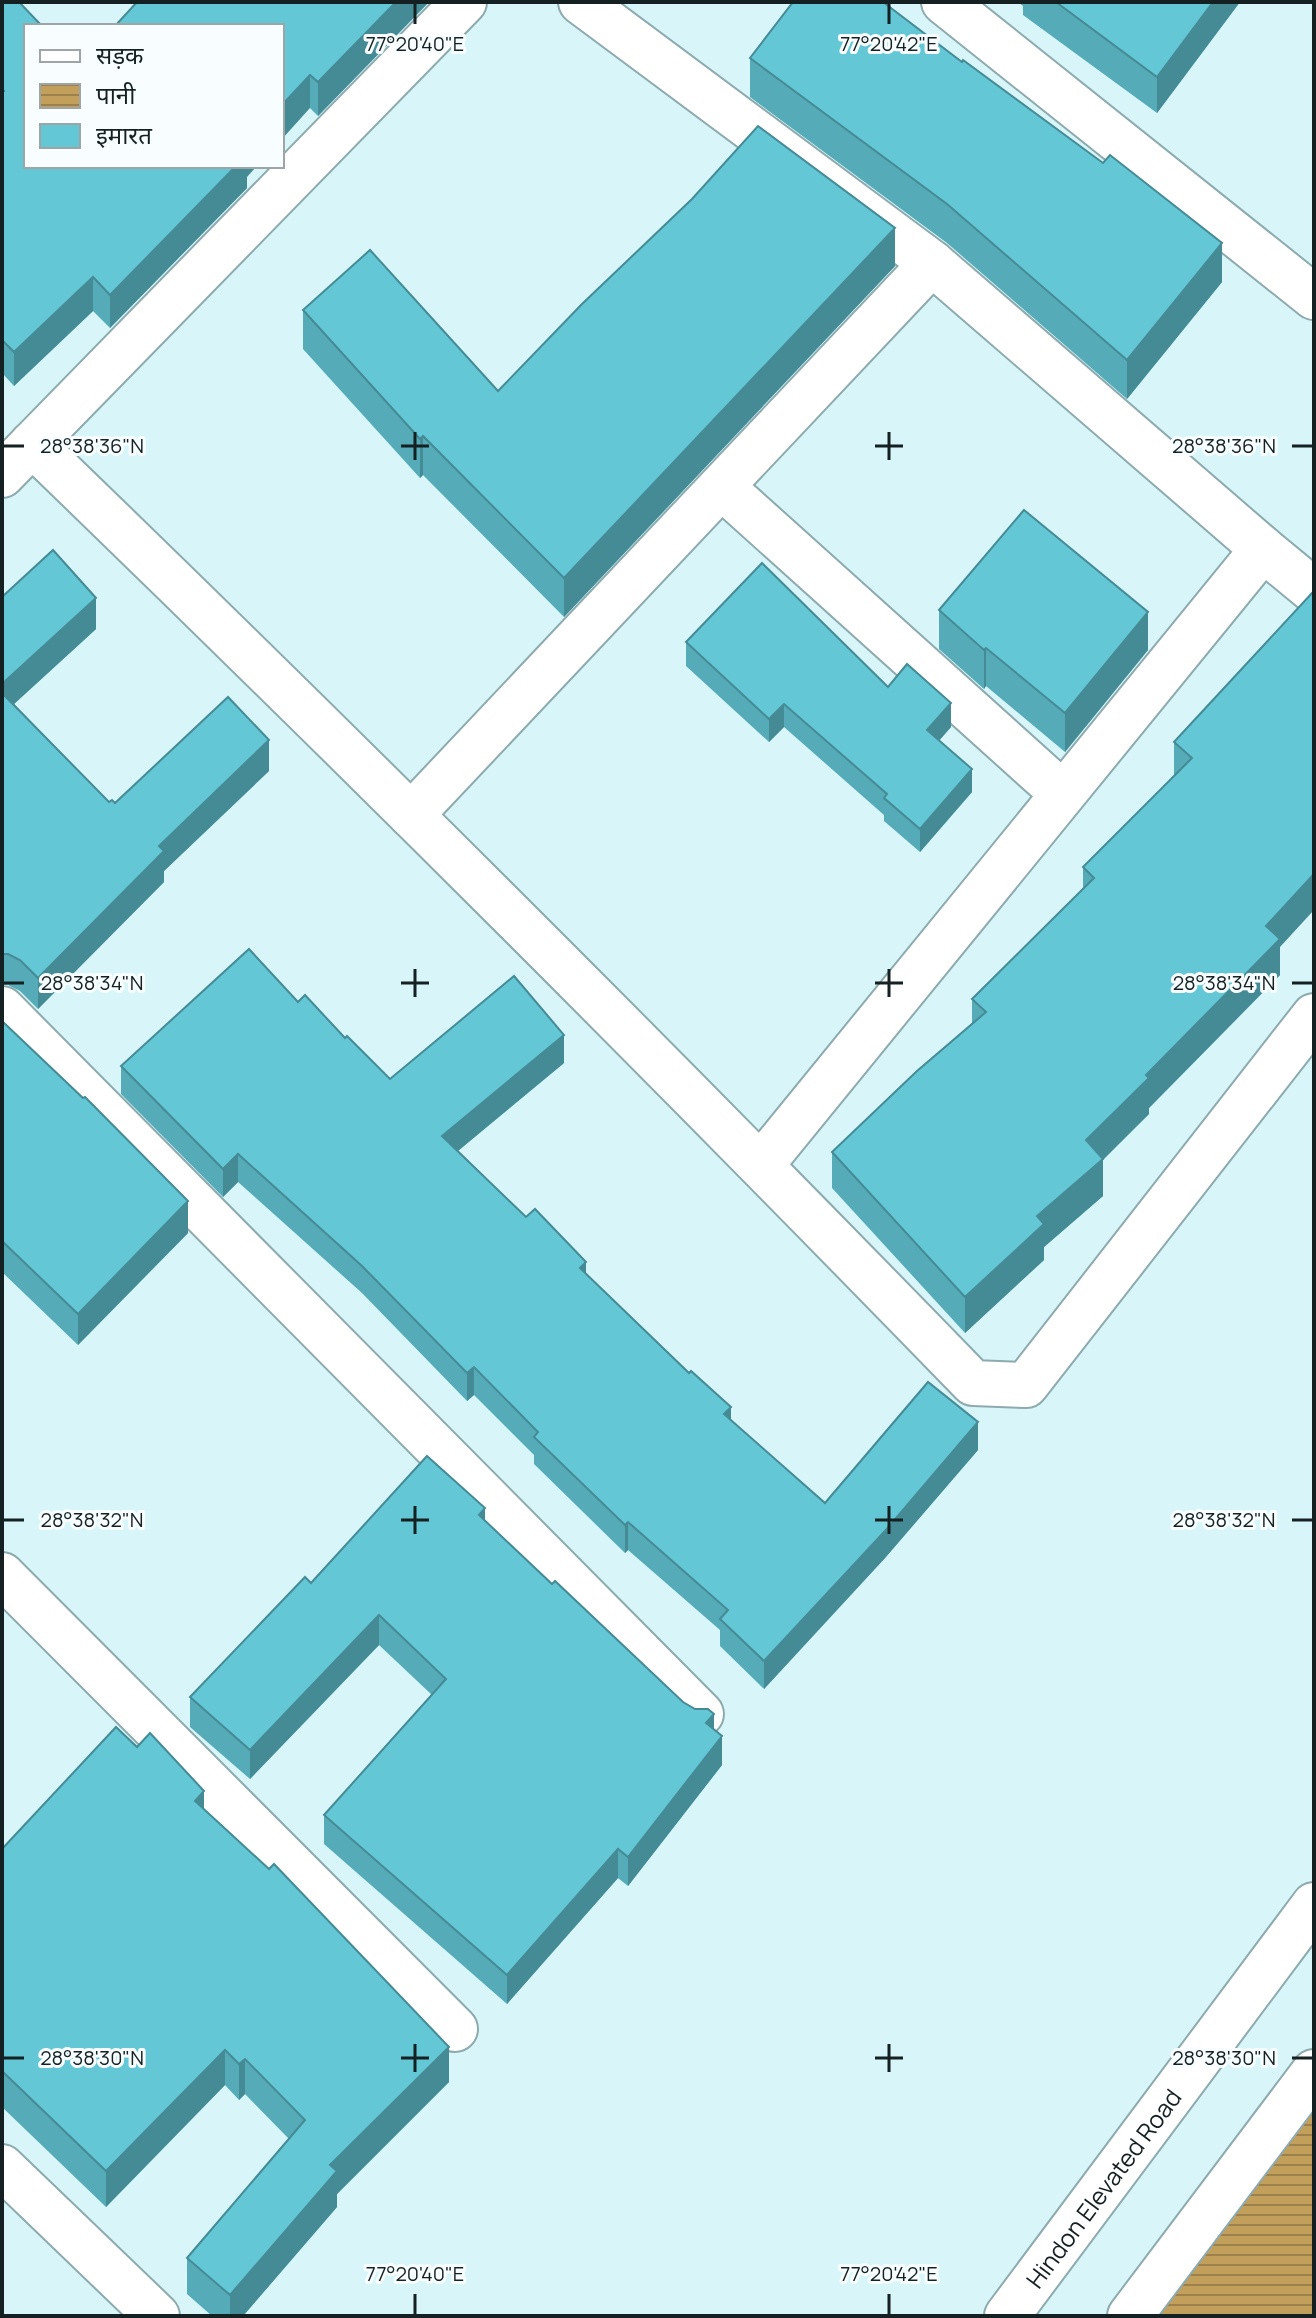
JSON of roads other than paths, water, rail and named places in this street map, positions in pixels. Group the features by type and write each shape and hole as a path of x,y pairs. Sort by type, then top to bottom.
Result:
{"main road":[{"path":"2,475 464,2"},
{"path":"581,2 932,263 1314,591"},
{"path":"944,2 1314,297"},
{"path":"411,815 932,263"},
{"path":"32,444 411,815 761,1165 973,1383 1026,1385 1314,1016"},
{"path":"722,487 1062,793"},
{"path":"761,1165 1263,549"},
{"path":"2,1009 701,1714"},
{"path":"2,1575 455,2029"},
{"name":"Hindon Elevated Road","path":"1007,2316 1314,1905"},
{"path":"1130,2316 1314,2072"},
{"path":"2,2167 157,2316"}],"water":[{"path":"1314,2047 1314,2316 1114,2316"}]}
